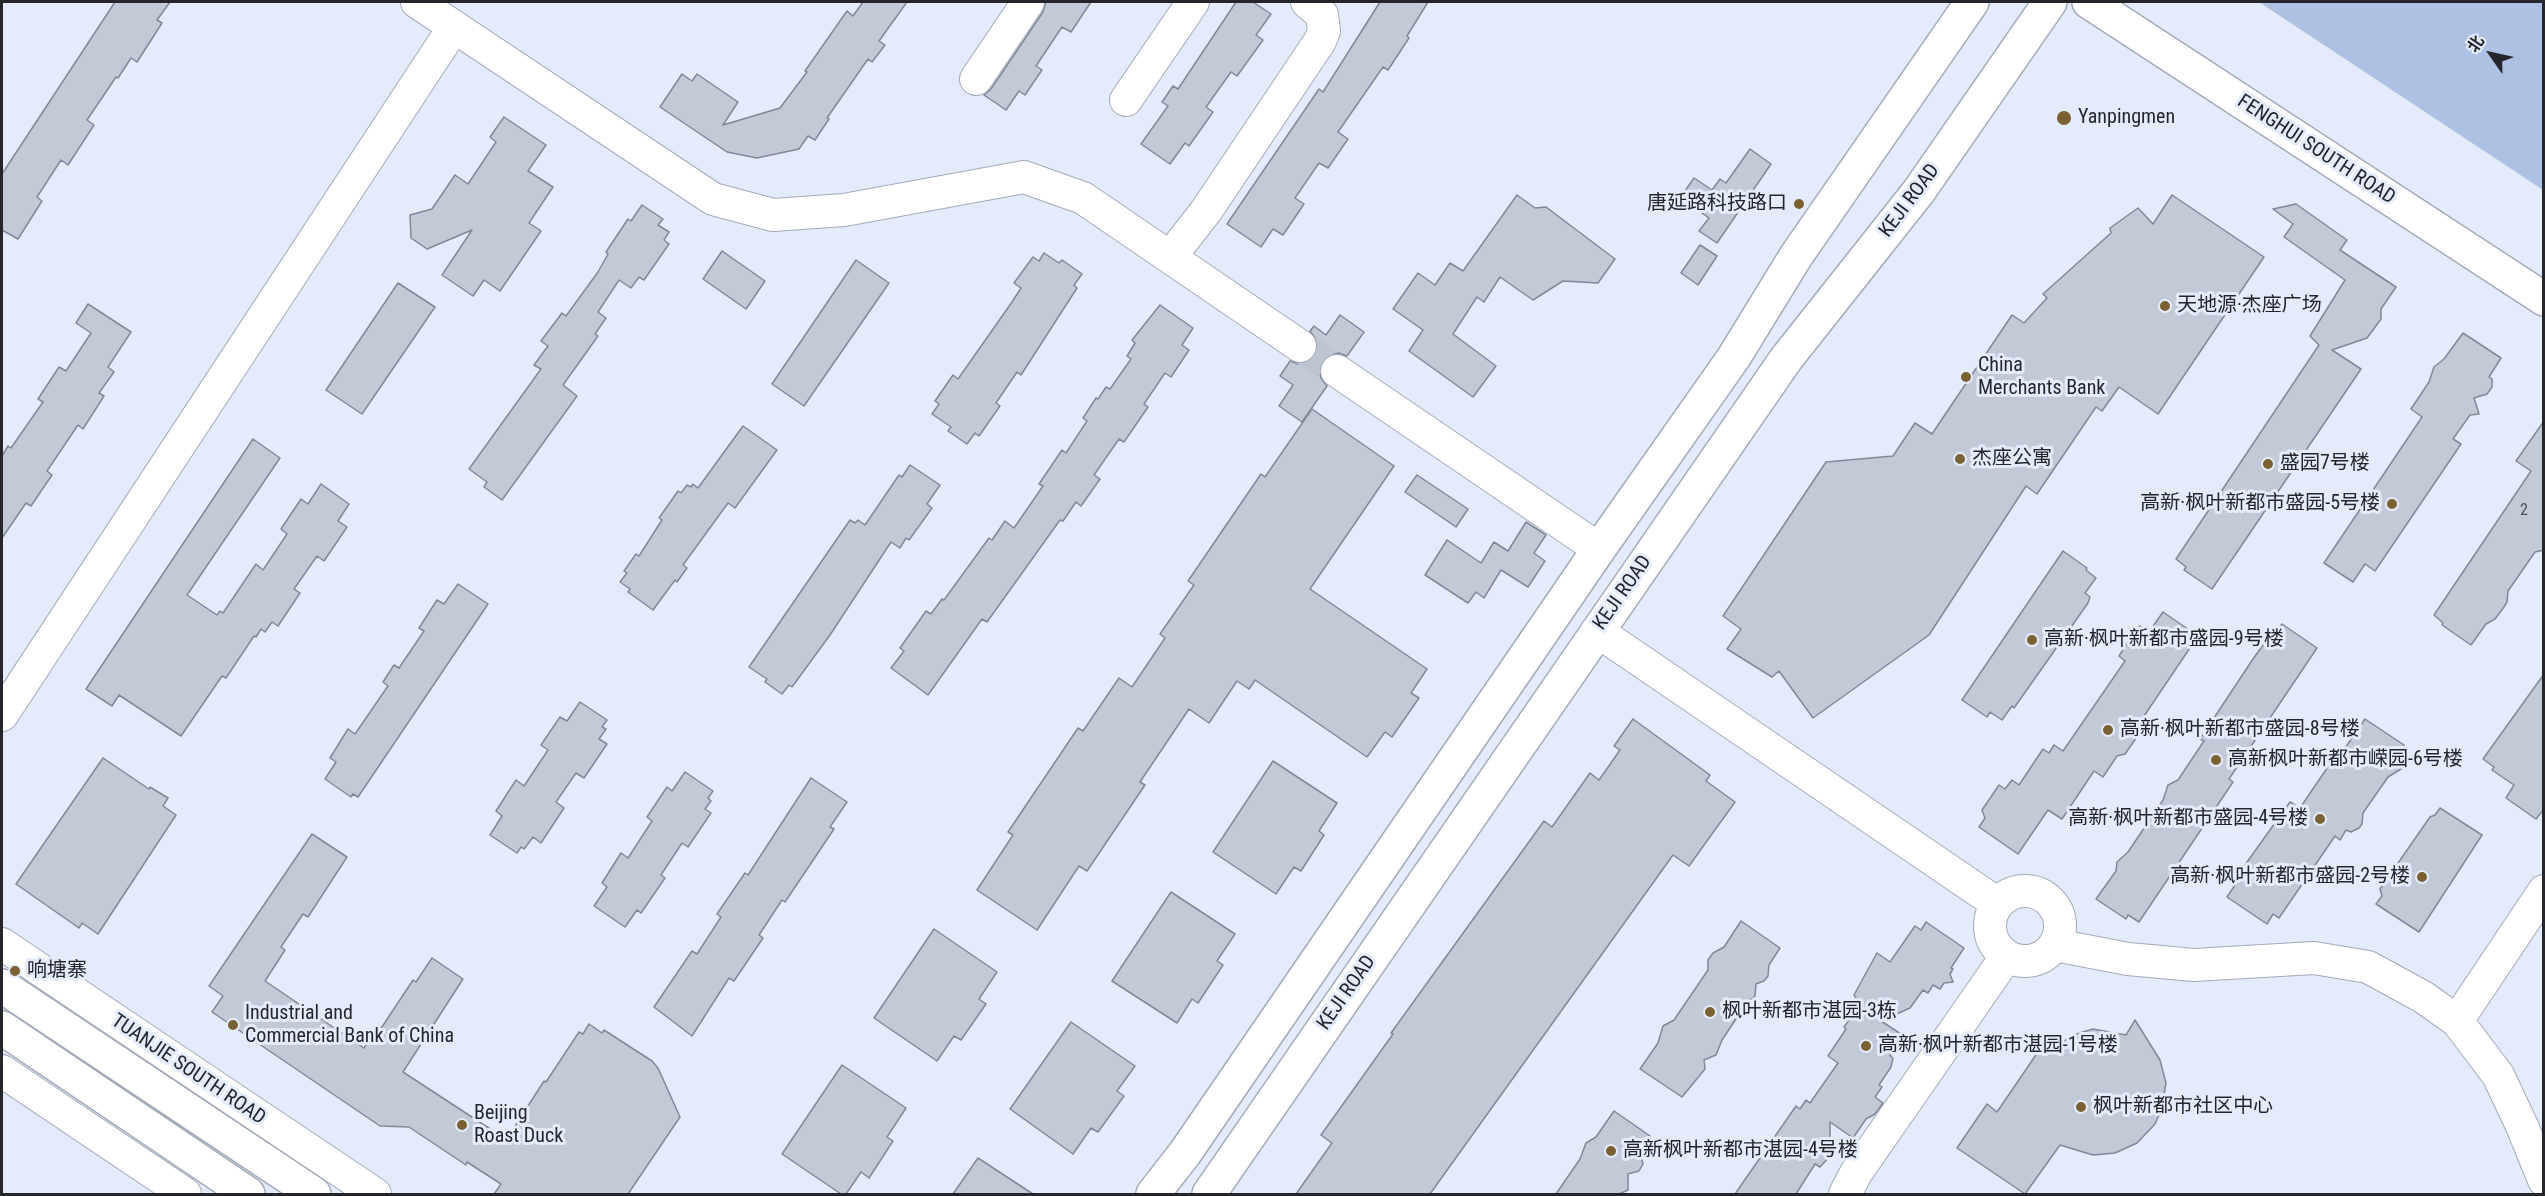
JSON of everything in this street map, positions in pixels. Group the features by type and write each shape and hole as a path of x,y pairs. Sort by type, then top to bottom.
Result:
{"main road":[{"path":"1153,1194 1185,1153 1599,549 1734,357 1796,256 1972,2"},
{"name":"KEJI ROAD","path":"1209,1194 1786,359 1919,191 2050,2"},
{"name":"FENGHUI SOUTH ROAD","path":"2096,3 2544,299"},
{"name":"TUANJIE SOUTH ROAD","path":"2,986 314,1194"},
{"path":"2,1028 248,1194"}],"street":[{"path":"417,2 713,199 774,215 844,210 1024,177 1083,198 1300,346"},
{"path":"976,79 1028,2"},
{"path":"1126,100 1192,2"},
{"path":"1170,257 1206,211 1320,41 1324,31 1322,15 1307,2"},
{"path":"2,715 454,27"},
{"path":"1337,371 1599,549"},
{"path":"1597,631 1998,904"},
{"path":"2028,891 2049,899 2060,919 2061,930 2055,945 2041,958 2030,962 2006,957 1997,949 1990,926 1992,914 1998,904 2017,892 2028,891"},
{"path":"2457,1021 2544,891"},
{"name":"TUANJIE SOUTH ROAD","path":"2,944 375,1194"},
{"path":"2055,945 2128,959 2194,965 2314,958 2367,967 2423,997 2457,1021 2498,1075 2544,1180"},
{"path":"1845,1194 1856,1173 2006,957"},
{"path":"2,1071 185,1194"}],"shaded area":[{"path":"2259,2 2543,2 2543,190"}],"building":[{"path":"115,2 170,2 157,20 162,23 137,62 131,58 87,120 94,125 68,165 61,160 37,197 42,201 18,239 2,230 2,174"},
{"path":"863,2 907,2 879,41 885,45 872,62 868,59 827,118 829,119 815,140 808,136 799,149 757,158 727,152 660,107 682,74 692,81 697,74 738,102 723,125 780,108 847,11 853,16"},
{"path":"1046,2 1091,2 1071,32 1062,27 1036,66 1042,70 1025,95 1019,91 1006,110 984,95 991,89 1043,12"},
{"path":"1236,2 1253,2 1271,14 1256,35 1263,40 1237,76 1231,72 1206,107 1213,112 1189,146 1185,143 1170,164 1141,144 1168,106 1162,102 1173,86 1178,89"},
{"path":"1380,2 1428,2 1407,36 1409,38 1388,70 1383,67 1338,132 1348,139 1328,168 1319,163 1295,198 1304,204 1283,235 1273,229 1261,247 1227,224 1319,89 1323,92"},
{"path":"504,117 546,145 528,171 553,187 529,223 541,231 500,291 484,280 473,296 442,275 472,230 427,249 411,238 410,215 432,209 455,175 468,184 496,142 490,137"},
{"path":"1750,149 1771,164 1717,243 1699,231 1709,218 1680,198 1694,178 1712,190 1720,179 1726,183"},
{"path":"1517,195 1535,208 1546,207 1615,259 1598,283 1563,281 1533,300 1500,277 1484,302 1477,297 1453,334 1496,366 1473,397 1409,351 1423,330 1393,309 1418,273 1435,285 1450,263 1463,271"},
{"name":"杰座公寓","path":"2172,195 2264,257 2158,414 2119,387 2102,411 2096,407 2037,494 2026,486 1929,635 1813,718 1779,671 1772,677 1727,649 1741,629 1723,616 1826,462 1893,456 1915,423 1932,434 2012,315 2024,323 2047,298 2043,294 2111,233 2110,228 2138,208 2153,224"},
{"name":"盛园7号楼","path":"2296,204 2347,240 2340,250 2396,287 2381,309 2381,319 2367,338 2332,350 2361,369 2212,589 2184,570 2186,567 2176,559 2319,345 2310,336 2345,280 2284,237 2293,224 2273,209"},
{"path":"642,205 663,219 658,225 669,232 664,240 669,244 644,280 639,277 631,288 619,280 598,312 606,318 595,334 598,336 563,385 577,396 502,500 484,487 487,482 469,469 541,369 534,365 548,346 541,341 562,313 566,316 598,272 608,254 606,252 628,219 631,221"},
{"path":"1700,245 1717,256 1698,285 1681,273"},
{"path":"722,251 765,281 746,309 703,279"},
{"path":"1044,253 1059,263 1062,260 1082,274 1074,285 1077,288 1021,375 1017,372 996,403 1000,406 979,436 975,433 967,444 948,431 951,427 932,414 939,404 935,401 953,375 958,379 1012,302 1021,288 1014,283 1033,257 1039,261"},
{"path":"856,260 889,283 804,406 772,384"},
{"path":"398,283 435,307 362,414 326,390"},
{"path":"88,304 131,332 108,367 114,372 99,393 104,396 83,429 78,425 47,471 52,475 31,506 26,503 2,538 2,456 8,446 11,448 43,402 38,399 59,367 66,371 91,333 76,323"},
{"path":"1160,305 1193,328 1182,345 1189,350 1171,377 1165,373 1144,404 1148,407 1124,442 1119,439 1094,475 1100,479 1081,506 1076,502 1063,521 1060,520 987,622 982,619 928,695 891,668 904,651 900,648 926,611 931,614 942,599 944,600 989,538 992,540 1005,521 1014,528 1043,486 1039,484 1062,450 1066,453 1087,421 1083,418 1096,398 1098,399 1106,387 1110,389 1131,359 1127,356 1135,343 1132,340"},
{"path":"1340,315 1364,332 1347,356 1339,353 1330,355 1322,361 1319,369 1321,378 1327,386 1302,422 1279,406 1293,385 1280,376 1290,361 1298,364 1307,362 1315,356 1318,347 1310,331 1314,326 1326,335"},
{"name":"高新·枫叶新都市盛园-5号楼","path":"2463,333 2501,358 2489,377 2492,379 2492,387 2487,394 2474,398 2479,414 2470,415 2453,439 2461,444 2375,571 2365,564 2353,582 2324,563 2422,417 2411,409 2429,382 2434,367 2444,359"},
{"path":"1312,409 1394,466 1310,589 1427,669 1411,693 1419,698 1392,737 1385,732 1367,757 1255,680 1249,689 1237,681 1209,723 1189,709 1140,782 1145,785 1087,871 1079,866 1037,930 977,890 1013,835 1008,832 1078,728 1083,731 1119,678 1132,687 1165,638 1160,634 1194,585 1188,581 1261,474 1265,477"},
{"path":"2544,421 2544,550 2535,552 2508,591 2504,607 2495,619 2486,624 2471,645 2442,625 2443,623 2434,615 2531,471 2516,461"},
{"path":"743,426 777,450 735,508 728,503 683,565 687,568 653,610 628,592 630,589 620,582 627,573 624,571 636,554 639,556 662,520 659,518 678,491 681,493 687,485 691,487 693,484 698,488"},
{"path":"253,439 280,458 187,595 217,615 220,611 223,613 256,564 263,570 287,534 281,529 301,499 308,504 321,484 349,504 338,521 347,527 324,561 317,556 294,589 300,593 278,626 272,622 265,632 261,629 256,637 254,636 226,678 222,676 181,736 119,695 112,706 86,689"},
{"path":"910,465 940,485 927,504 932,508 909,540 906,538 900,548 891,542 830,635 792,687 789,685 782,694 765,682 767,679 749,667 850,520 855,523 858,520 865,525 899,475 902,477"},
{"path":"1417,475 1468,509 1456,527 1405,492"},
{"path":"1526,522 1546,535 1534,553 1545,561 1528,587 1501,570 1484,598 1476,592 1468,603 1425,575 1447,540 1481,563 1494,542 1508,551"},
{"name":"高新·枫叶新都市盛园-9号楼","path":"2063,551 2087,568 2086,570 2096,578 2085,593 2090,597 2088,603 2014,708 2012,706 2002,720 1990,712 1987,717 1962,700"},
{"path":"458,584 488,604 358,797 353,794 351,797 325,779 336,762 330,758 348,729 355,734 388,686 383,682 394,665 399,668 424,631 419,628 437,600 444,604"},
{"name":"高新·枫叶新都市盛园-8号楼","path":"2163,612 2198,636 2138,725 2139,734 2125,754 2117,756 2103,777 2094,771 2062,819 2048,810 2018,854 1979,827 1985,818 1982,810 1999,785 2005,789 2012,780 2019,785 2043,749 2049,753 2054,745 2063,751 2125,661 2119,656 2129,640 2140,626 2149,632"},
{"name":"高新枫叶新都市嵘园-6号楼","path":"2282,624 2317,648 2229,779 2233,782 2139,922 2128,915 2126,919 2096,899 2116,871 2117,862 2128,852 2163,800 2168,785 2178,780 2204,741 2200,739 2253,659 2268,638 2271,640"},
{"path":"2544,674 2544,809 2536,819 2506,798 2514,785 2492,770 2494,767 2483,759"},
{"path":"580,702 607,720 602,727 606,729 599,739 607,744 584,778 576,773 556,802 564,808 541,843 533,837 524,849 521,847 517,853 490,835 502,816 496,811 516,780 524,786 548,750 541,745 560,717 567,721"},
{"path":"1633,719 1710,775 1706,781 1735,802 1689,866 1673,855 1430,1194 1296,1194 1332,1143 1321,1135 1393,1034 1391,1033 1544,821 1552,827 1590,773 1599,780 1620,750 1614,746"},
{"name":"高新·枫叶新都市盛园-4号楼","path":"2365,719 2404,745 2397,755 2400,758 2401,769 2388,777 2363,813 2362,824 2359,828 2351,832 2346,830 2340,840 2335,836 2279,918 2273,914 2267,924 2227,897 2235,885 2232,883 2290,802 2300,808 2340,749 2343,751"},
{"path":"103,758 149,789 150,787 168,798 163,806 176,815 98,934 82,923 79,928 16,884"},
{"path":"1273,761 1337,803 1319,831 1324,835 1301,871 1294,867 1276,894 1213,852"},
{"path":"685,772 713,791 708,798 711,801 705,809 711,813 688,847 682,843 661,875 665,878 641,913 637,910 625,927 594,906 607,887 602,883 621,853 628,858 652,821 647,817 667,787 672,791"},
{"path":"811,778 847,802 830,827 834,829 785,902 782,900 759,935 763,938 734,981 729,978 692,1036 654,1007 692,951 697,954 721,917 717,914 745,873 748,875"},
{"name":"高新·枫叶新都市盛园-2号楼","path":"2440,808 2482,835 2419,932 2376,904 2382,896 2380,889 2430,817 2435,815"},
{"path":"312,834 347,857 308,917 303,914 281,947 285,950 265,981 364,1048 369,1040 372,1042 413,980 416,982 432,958 463,979 403,1072 504,1138 508,1132 510,1134 579,1032 583,1034 589,1024 602,1033 604,1030 652,1061 658,1068 680,1117 628,1194 494,1194 501,1184 467,1162 466,1165 409,1127 380,1126 212,1012 223,996 209,986"},
{"path":"1171,892 1235,934 1217,961 1223,965 1198,1003 1192,999 1177,1023 1112,981"},
{"name":"枫叶新都市湛园-3栋","path":"1741,921 1780,948 1769,965 1768,976 1764,981 1756,984 1755,996 1746,1004 1722,1040 1716,1055 1704,1060 1705,1069 1682,1097 1640,1069 1658,1043 1663,1026 1674,1020 1708,970 1708,960 1713,953 1724,947"},
{"name":"高新·枫叶新都市湛园-1号楼","path":"1926,922 1964,948 1951,968 1953,969 1950,974 1953,982 1944,983 1940,989 1933,985 1928,993 1923,990 1910,1008 1881,1021 1904,1036 1890,1056 1893,1058 1891,1067 1879,1085 1882,1087 1875,1097 1883,1103 1875,1114 1866,1119 1853,1138 1830,1122 1830,1156 1820,1167 1815,1164 1796,1194 1735,1194 1796,1106 1800,1109 1806,1100 1810,1103 1838,1063 1828,1056 1856,1010 1850,1006 1856,998 1854,995 1877,953 1890,962 1915,926 1921,930"},
{"path":"934,929 997,972 979,999 986,1004 961,1040 954,1036 937,1061 874,1018"},
{"name":"枫叶新都市社区中心","path":"2135,1020 2160,1060 2166,1083 2161,1111 2155,1124 2137,1143 2115,1153 2093,1155 2060,1145 2025,1194 1957,1148 1987,1104 1997,1112 2042,1046 2053,1052 2070,1036 2093,1029 2126,1035"},
{"path":"1071,1022 1135,1066 1117,1091 1124,1096 1098,1132 1091,1128 1073,1154 1010,1109"},
{"path":"842,1065 906,1108 887,1137 893,1141 869,1178 861,1172 846,1194 841,1194 782,1154"},
{"name":"高新枫叶新都市湛园-4号楼","path":"1614,1111 1650,1136 1638,1154 1643,1164 1639,1171 1628,1174 1628,1190 1619,1194 1556,1194 1580,1159 1586,1143 1596,1137"},
{"path":"978,1158 1033,1194 953,1194"}],"tunnel":[{"path":"1300,346 1337,371"}],"place":[{"name":"Yanpingmen","path":"2064,118"},
{"name":"唐延路科技路口","path":"1799,204"},
{"name":"天地源·杰座广场","path":"2165,306"},
{"name":"China Merchants Bank","path":"1966,377"},
{"name":"杰座公寓","path":"1960,459"},
{"name":"盛园7号楼","path":"2268,464"},
{"name":"高新·枫叶新都市盛园-5号楼","path":"2392,504"},
{"name":"高新·枫叶新都市盛园-9号楼","path":"2032,640"},
{"name":"高新·枫叶新都市盛园-8号楼","path":"2108,730"},
{"name":"高新枫叶新都市嵘园-6号楼","path":"2216,760"},
{"name":"高新·枫叶新都市盛园-4号楼","path":"2320,819"},
{"name":"高新·枫叶新都市盛园-2号楼","path":"2422,877"},
{"name":"响塘寨","path":"15,971"},
{"name":"枫叶新都市湛园-3栋","path":"1710,1012"},
{"name":"Industrial and Commercial Bank of China","path":"233,1025"},
{"name":"高新·枫叶新都市湛园-1号楼","path":"1866,1046"},
{"name":"枫叶新都市社区中心","path":"2081,1107"},
{"name":"Beijing Roast Duck","path":"462,1125"},
{"name":"高新枫叶新都市湛园-4号楼","path":"1611,1151"}]}
